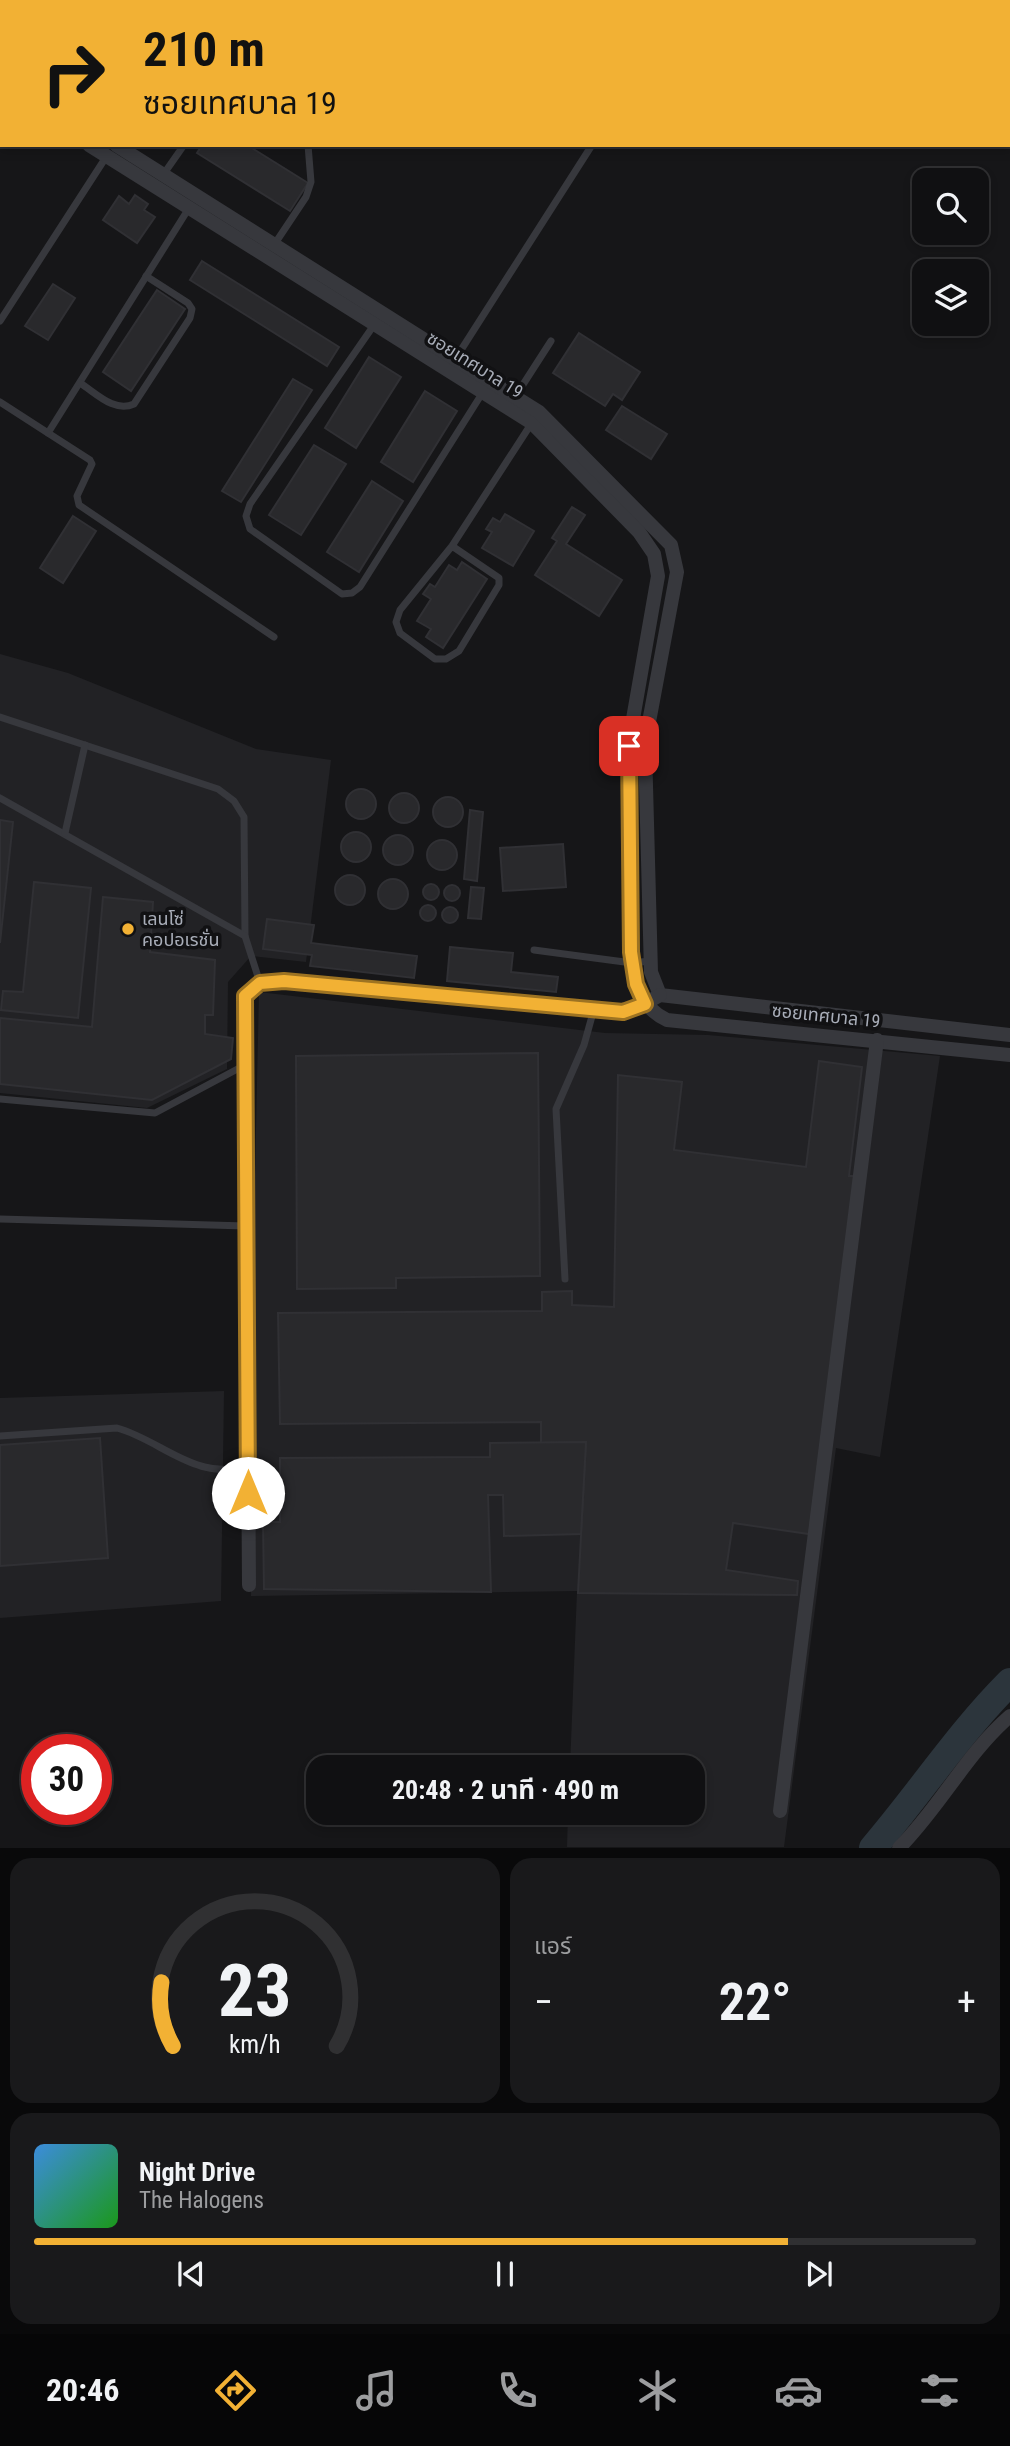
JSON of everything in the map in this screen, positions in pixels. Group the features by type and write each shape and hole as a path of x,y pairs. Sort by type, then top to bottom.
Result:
{"street":[{"name":"ซอยเทศบาล 19","path":"112,149 163,175 193,202 274,245 452,365 483,392 535,417"},
{"name":"ซอยเทศบาล 19","path":"112,149 374,324 515,397 615,497 671,545 676,555 675,592 646,743 651,961 653,979 660,995 1010,1035"},
{"name":"ซอยเทศบาล 19","path":"615,497 654,554 658,576 629,741 632,963 636,984 645,1004 651,1012 667,1020 1010,1055"},
{"path":"249,1585 245,996 260,983 284,981 623,1012 660,995"},
{"path":"780,1811 877,1040"},
{"path":"899,1847 926,1821 982,1743 1010,1716"}],"lane":[{"path":"163,175 183,147"},
{"path":"274,245 306,197 311,182 308,147"},
{"path":"452,365 591,147"},
{"path":"0,321 112,149"},
{"path":"48,433 193,202"},
{"path":"80,383 116,407 134,404 190,318 192,309 188,303 146,276"},
{"path":"374,324 250,504 246,516 250,529 342,594 352,593 360,587 483,392"},
{"path":"515,397 551,341"},
{"path":"0,402 90,460 92,464 77,496 79,505 274,637"},
{"path":"452,546 493,572 499,578 499,585 459,651 446,659 435,659 400,633 396,622 400,610 452,546 535,417"},
{"path":"0,717 218,789 233,801 243,817 245,936 260,983"},
{"path":"65,833 85,745"},
{"path":"0,798 245,936"},
{"path":"534,950 632,963 651,961"},
{"path":"565,1279 556,1109 584,1045 594,1009"},
{"path":"0,1099 155,1113 245,1065"},
{"path":"0,1219 246,1226"},
{"path":"0,1436 117,1428 135,1433 194,1464 207,1468 247,1470"}],"shaded area":[{"path":"0,654 68,673 256,749 331,760 306,962 251,956 228,982 227,1069 147,1108 0,1093"},
{"path":"259,992 605,1033 708,1035 940,1056 880,1457 836,1448 784,1847 567,1847 568,1825 705,1825 705,1755 570,1755 577,1591 251,1596 252,1310"},
{"path":"224,1391 221,1601 0,1618 0,1398"}],"building":[{"path":"201,147 250,147 308,183 290,211 197,153"},
{"path":"135,195 148,204 144,210 155,217 137,243 103,220 119,196 129,204"},
{"path":"202,261 339,347 327,366 190,280"},
{"path":"53,284 75,298 48,340 25,326"},
{"path":"157,290 185,309 131,391 103,372"},
{"path":"579,333 640,372 622,400 613,394 605,406 553,373"},
{"path":"369,357 401,377 356,448 325,428"},
{"path":"293,379 312,390 241,502 222,491"},
{"path":"425,391 457,411 413,482 381,462"},
{"path":"622,406 667,434 651,459 606,430"},
{"path":"314,445 346,464 301,535 269,515"},
{"path":"372,481 403,501 359,572 327,552"},
{"path":"572,507 585,515 566,544 622,580 599,616 535,575 557,541 552,538"},
{"path":"505,514 534,531 513,566 482,548 492,532 486,529 493,518 500,522"},
{"path":"73,516 96,531 63,583 40,568"},
{"path":"462,562 487,579 443,648 426,637 431,629 417,621 431,599 423,594 430,584 435,587 449,565 457,570"},
{"path":"361,789 372,793 376,804 372,815 361,819 350,815 346,804 350,793"},
{"path":"404,793 415,797 419,808 415,819 404,823 393,819 389,808 393,797"},
{"path":"448,797 459,801 463,812 459,823 448,827 437,823 433,812 437,801"},
{"path":"470,810 483,812 477,881 464,879"},
{"path":"0,820 13,822 0,943"},
{"path":"356,832 367,836 371,847 367,858 356,862 345,858 341,847 345,836"},
{"path":"398,835 409,839 413,850 409,861 398,865 387,861 383,850 387,839"},
{"path":"442,840 453,844 457,855 453,866 442,870 431,866 427,855 431,844"},
{"path":"563,844 566,887 503,891 500,848"},
{"path":"350,875 361,879 365,890 361,901 350,905 339,901 335,890 339,879"},
{"path":"393,879 404,883 408,894 404,905 393,909 382,905 378,894 382,883"},
{"path":"34,882 91,888 78,1018 1,1010 3,991 23,992"},
{"path":"431,884 439,892 431,900 423,892"},
{"path":"452,885 460,893 452,901 444,893"},
{"path":"471,887 484,888 481,919 468,918"},
{"path":"103,897 153,902 150,952 215,960 213,1015 205,1015 205,1034 233,1038 231,1059 152,1100 0,1084 0,1018 92,1027"},
{"path":"428,905 436,913 428,921 420,913"},
{"path":"450,907 458,915 450,923 442,915"},
{"path":"267,919 314,925 311,943 417,956 414,978 310,966 312,955 263,949"},
{"path":"450,947 513,953 511,972 558,977 556,992 447,981"},
{"path":"538,1053 540,1276 396,1278 396,1288 297,1289 296,1056"},
{"path":"819,1061 862,1067 849,1176 855,1176 809,1534 733,1523 726,1570 798,1581 797,1595 578,1593 586,1442 541,1443 541,1422 280,1424 278,1313 542,1311 542,1292 572,1291 572,1305 614,1307 618,1075 682,1082 674,1150 806,1167"},
{"path":"100,1438 108,1558 0,1566 0,1445"},
{"path":"586,1442 581,1534 504,1536 503,1495 488,1495 491,1592 264,1589 263,1522 280,1522 280,1458 490,1457 490,1443"}],"waterway":[{"path":"873,1848 957,1742 1010,1682"}],"place":[{"name":"เลนโซ่ คอปอเรชั่น","path":"128,929"}],"route":[{"path":"248,1493 245,996 260,983 284,981 623,1012 645,1004 636,984 631,952 629,746"}]}
